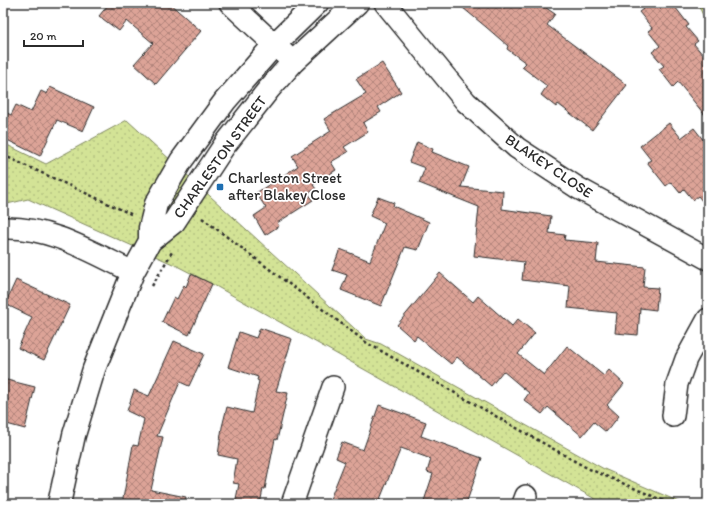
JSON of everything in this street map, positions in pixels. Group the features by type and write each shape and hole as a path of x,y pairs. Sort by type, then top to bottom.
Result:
{"street":[{"path":"230,3 293,62"},
{"name":"CHARLESTON STREET","path":"150,241 150,228 156,204 181,161 225,101 274,45 318,3"},
{"name":"CHARLESTON STREET","path":"59,504 74,435 94,369 133,272 150,241 174,222 224,146 269,89 293,62 357,3"},
{"name":"BLAKEY CLOSE","path":"385,3 466,102 518,148 578,188 708,259"},
{"path":"3,228 29,230 61,238 133,272"},
{"path":"673,416 677,384 686,359 708,319"},
{"path":"292,504 333,387"}],"path":[{"path":"3,155 137,217"},
{"path":"202,218 367,343 587,468 671,504"},
{"path":"148,291 176,246"}],"green space":[{"path":"697,3 708,3 708,25"},
{"path":"127,120 366,339 381,344 604,469 684,504 604,504 212,284 175,265 28,199 3,205 3,143 46,164"}],"building":[{"path":"106,3 169,3 201,31 156,84 134,64 153,43 127,21 119,31 99,16 108,5"},
{"path":"457,3 539,3 555,14 547,25 627,85 592,130 558,104 556,107 541,95 547,86 522,67 526,63 507,49 508,46"},
{"path":"651,3 672,3 689,25 686,27 698,41 694,44 708,61 708,119 678,82 673,87 659,69 664,66 652,52 660,46 648,31 652,28 639,12"},
{"path":"382,63 401,92 378,107 381,112 363,123 368,132 344,147 348,152 331,162 336,170 313,185 316,189 308,193 313,200 277,223 279,226 265,235 254,216 266,208 256,193 298,166 292,156 331,131 324,119 366,94 356,79"},
{"path":"50,87 94,107 83,131 57,120 40,156 3,138 3,111 11,115 16,105 31,112 41,91 47,94"},
{"path":"669,123 681,138 694,128 708,146 708,208 698,196 693,200 684,189 680,193 671,182 666,186 647,162 651,160 640,146"},
{"path":"417,142 433,149 432,152 469,167 461,187 503,191 502,209 551,216 549,233 565,235 564,240 598,243 596,262 645,267 643,287 658,288 656,310 640,308 638,335 615,333 617,313 568,308 570,286 522,280 524,262 474,256 479,207 419,183 425,168 409,162"},
{"path":"378,197 394,203 393,206 429,222 418,250 405,247 381,306 341,290 347,275 332,270 340,249 370,261 385,223 370,216"},
{"path":"440,273 473,302 478,296 512,326 518,319 535,333 518,354 544,375 567,346 604,376 609,370 624,384 607,405 619,416 606,432 594,422 582,436 548,407 542,414 524,400 529,393 503,371 491,386 457,357 451,364 417,336 414,340 397,325"},
{"path":"191,274 212,284 189,335 162,322 174,297 177,299 184,285 186,287"},
{"path":"16,280 70,305 44,360 18,348 32,317 5,304"},
{"path":"260,328 292,339 276,391 288,393 277,440 275,439 265,489 263,489 260,504 235,504 239,484 233,483 237,459 218,455 222,427 227,407 252,413 259,381 257,380 258,377 228,367 239,332 256,338"},
{"path":"174,341 204,354 189,386 180,382 157,436 163,437 151,490 186,497 185,504 122,504 133,445 138,446 144,419 127,411 134,390 149,396"},
{"path":"3,379 35,387 25,429 3,423"},
{"path":"379,405 426,422 421,436 482,458 466,504 423,504 433,474 427,472 431,459 401,448 378,504 328,504 345,462 336,458 342,442 363,450"}],"place":[{"name":"Charleston Street after Blakey Close","path":"220,187"}]}
